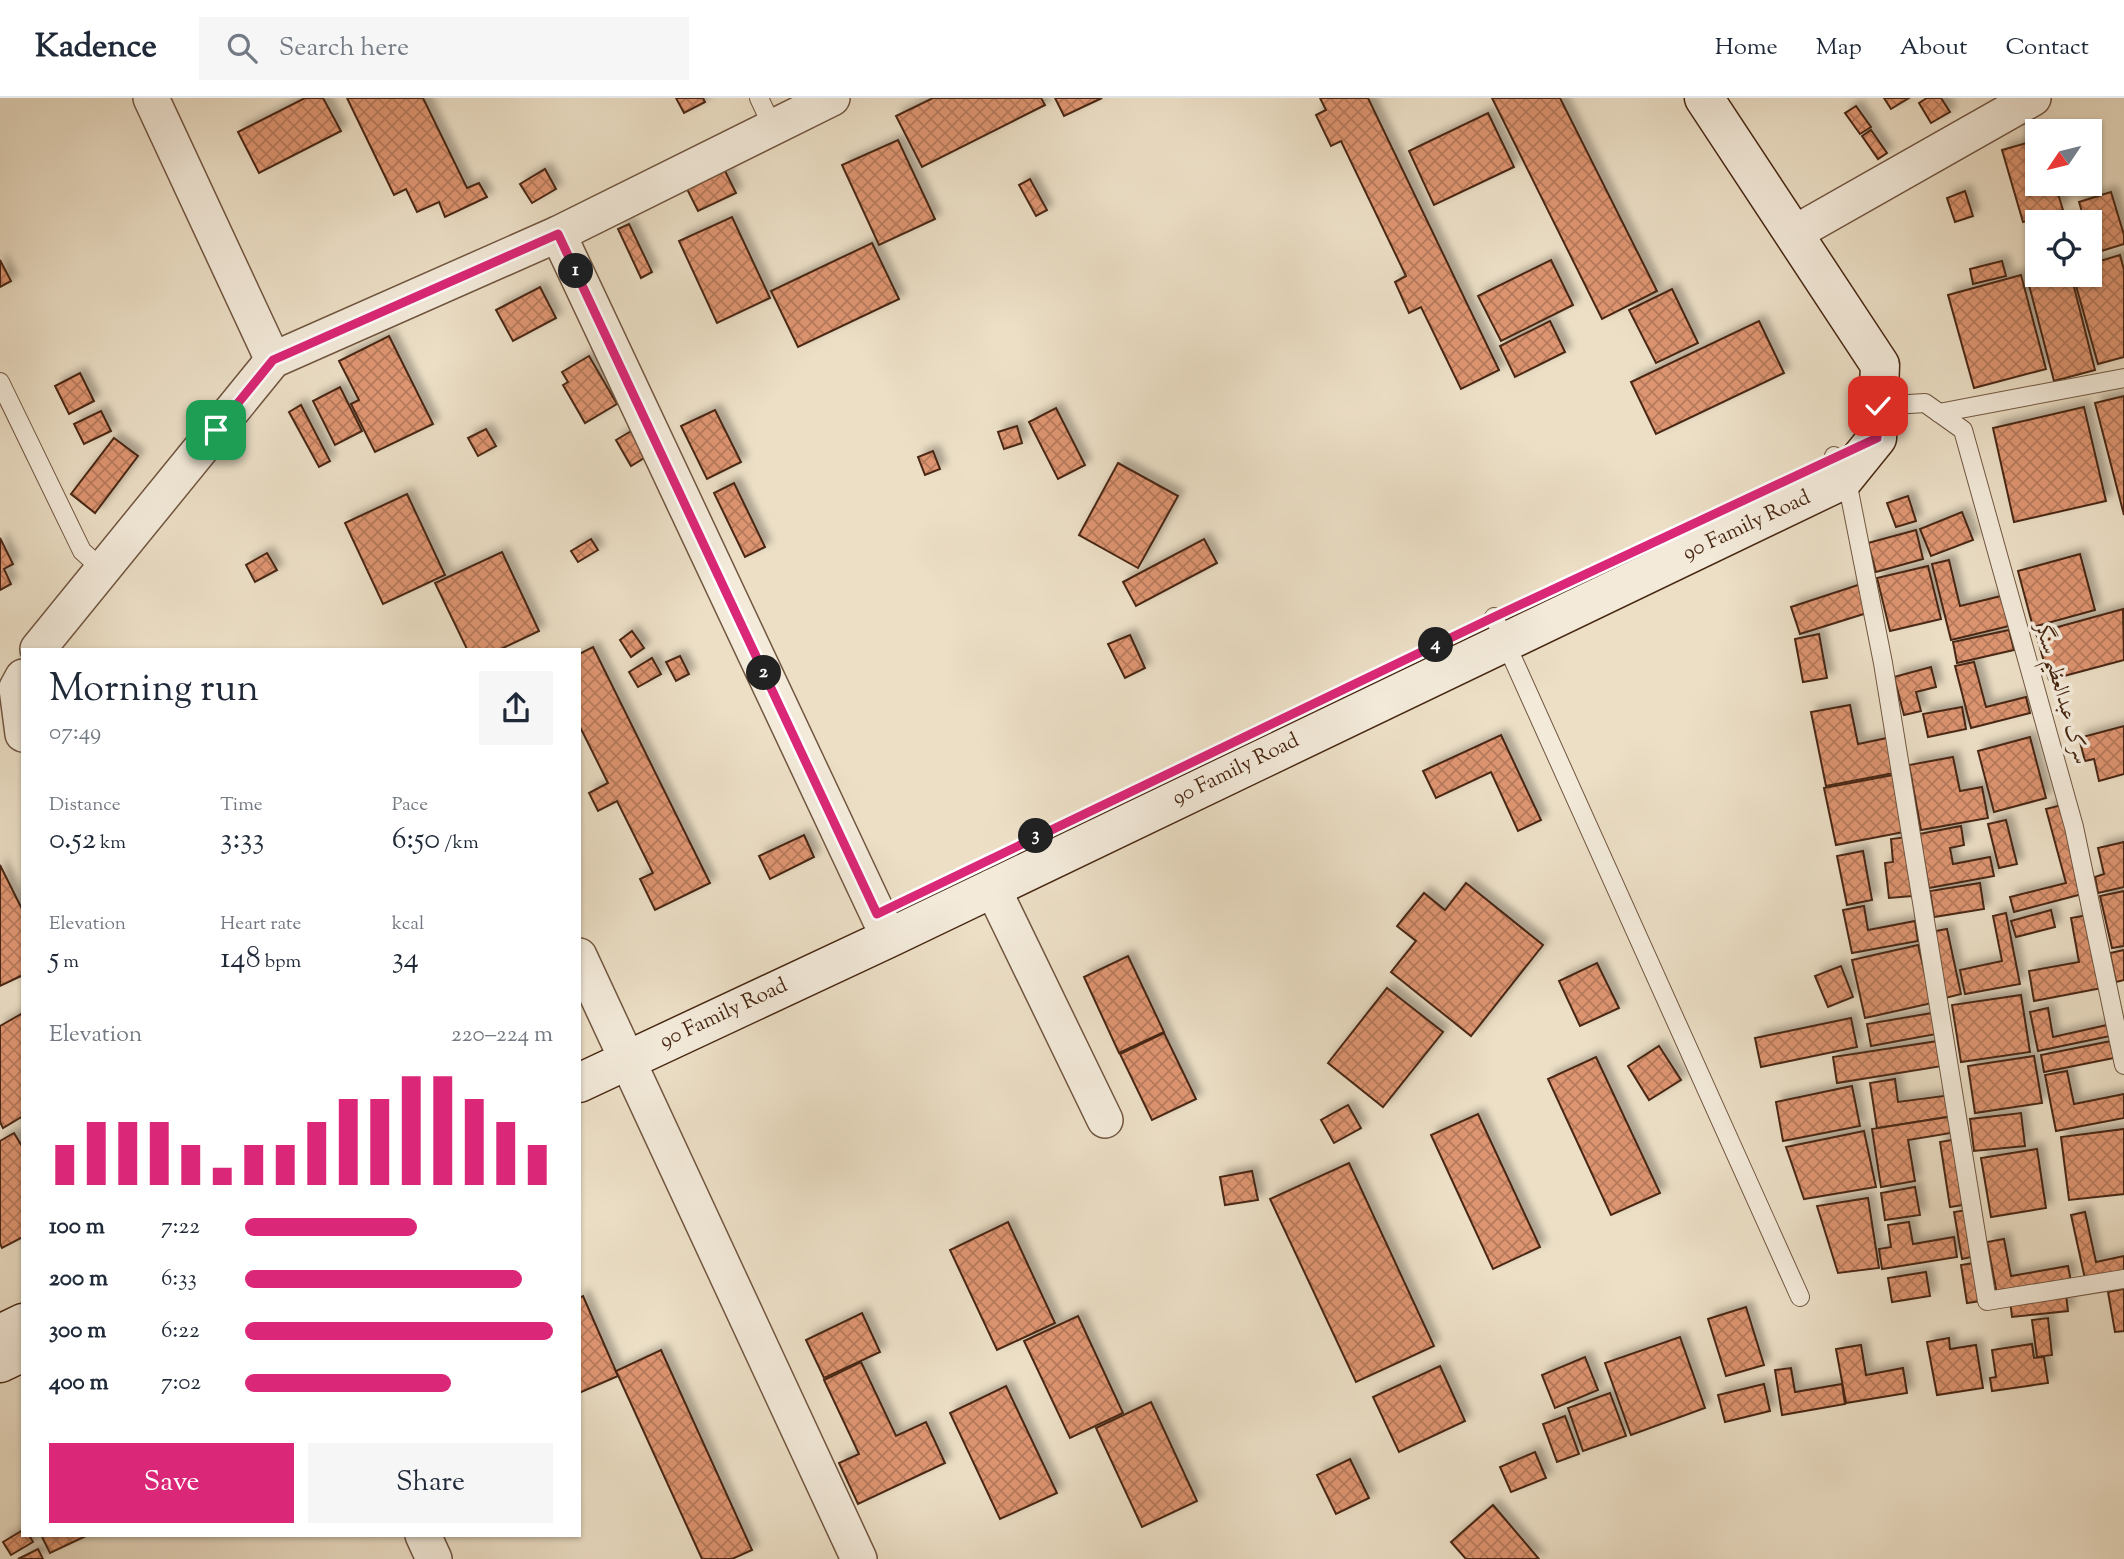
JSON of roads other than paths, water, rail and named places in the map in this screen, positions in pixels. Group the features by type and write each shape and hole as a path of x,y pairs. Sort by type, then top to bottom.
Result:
{"street":[{"path":"151,98 273,360"},
{"path":"39,648 273,360 558,234 766,113 832,98"},
{"path":"1704,98 1880,365 1878,422"},
{"path":"1793,234 2033,98"},
{"path":"558,234 883,926"},
{"name":"90 Family Road","path":"581,1081 621,1047 883,926 1838,468 1878,422"},
{"name":"90 Family Road","path":"883,926 992,887 1500,629"},
{"path":"21,681 17,688 21,719"},
{"path":"992,887 1105,1120"},
{"path":"581,960 859,1559"},
{"name":"90 Family Road","path":"581,1053 621,1047"},
{"path":"0,1334 21,1324"},
{"path":"0,1363 21,1353"},
{"path":"424,1537 434,1559"}],"lane":[{"path":"1939,413 2124,378"},
{"path":"0,382 82,551 103,570"},
{"name":"سرک عبدالعظیم سنگر","path":"1878,422 1925,403 1964,430 2074,827 2124,1065"},
{"path":"1838,468 1849,491 1883,663 1987,1301 2124,1279"},
{"path":"1500,629 1800,1297"}]}
